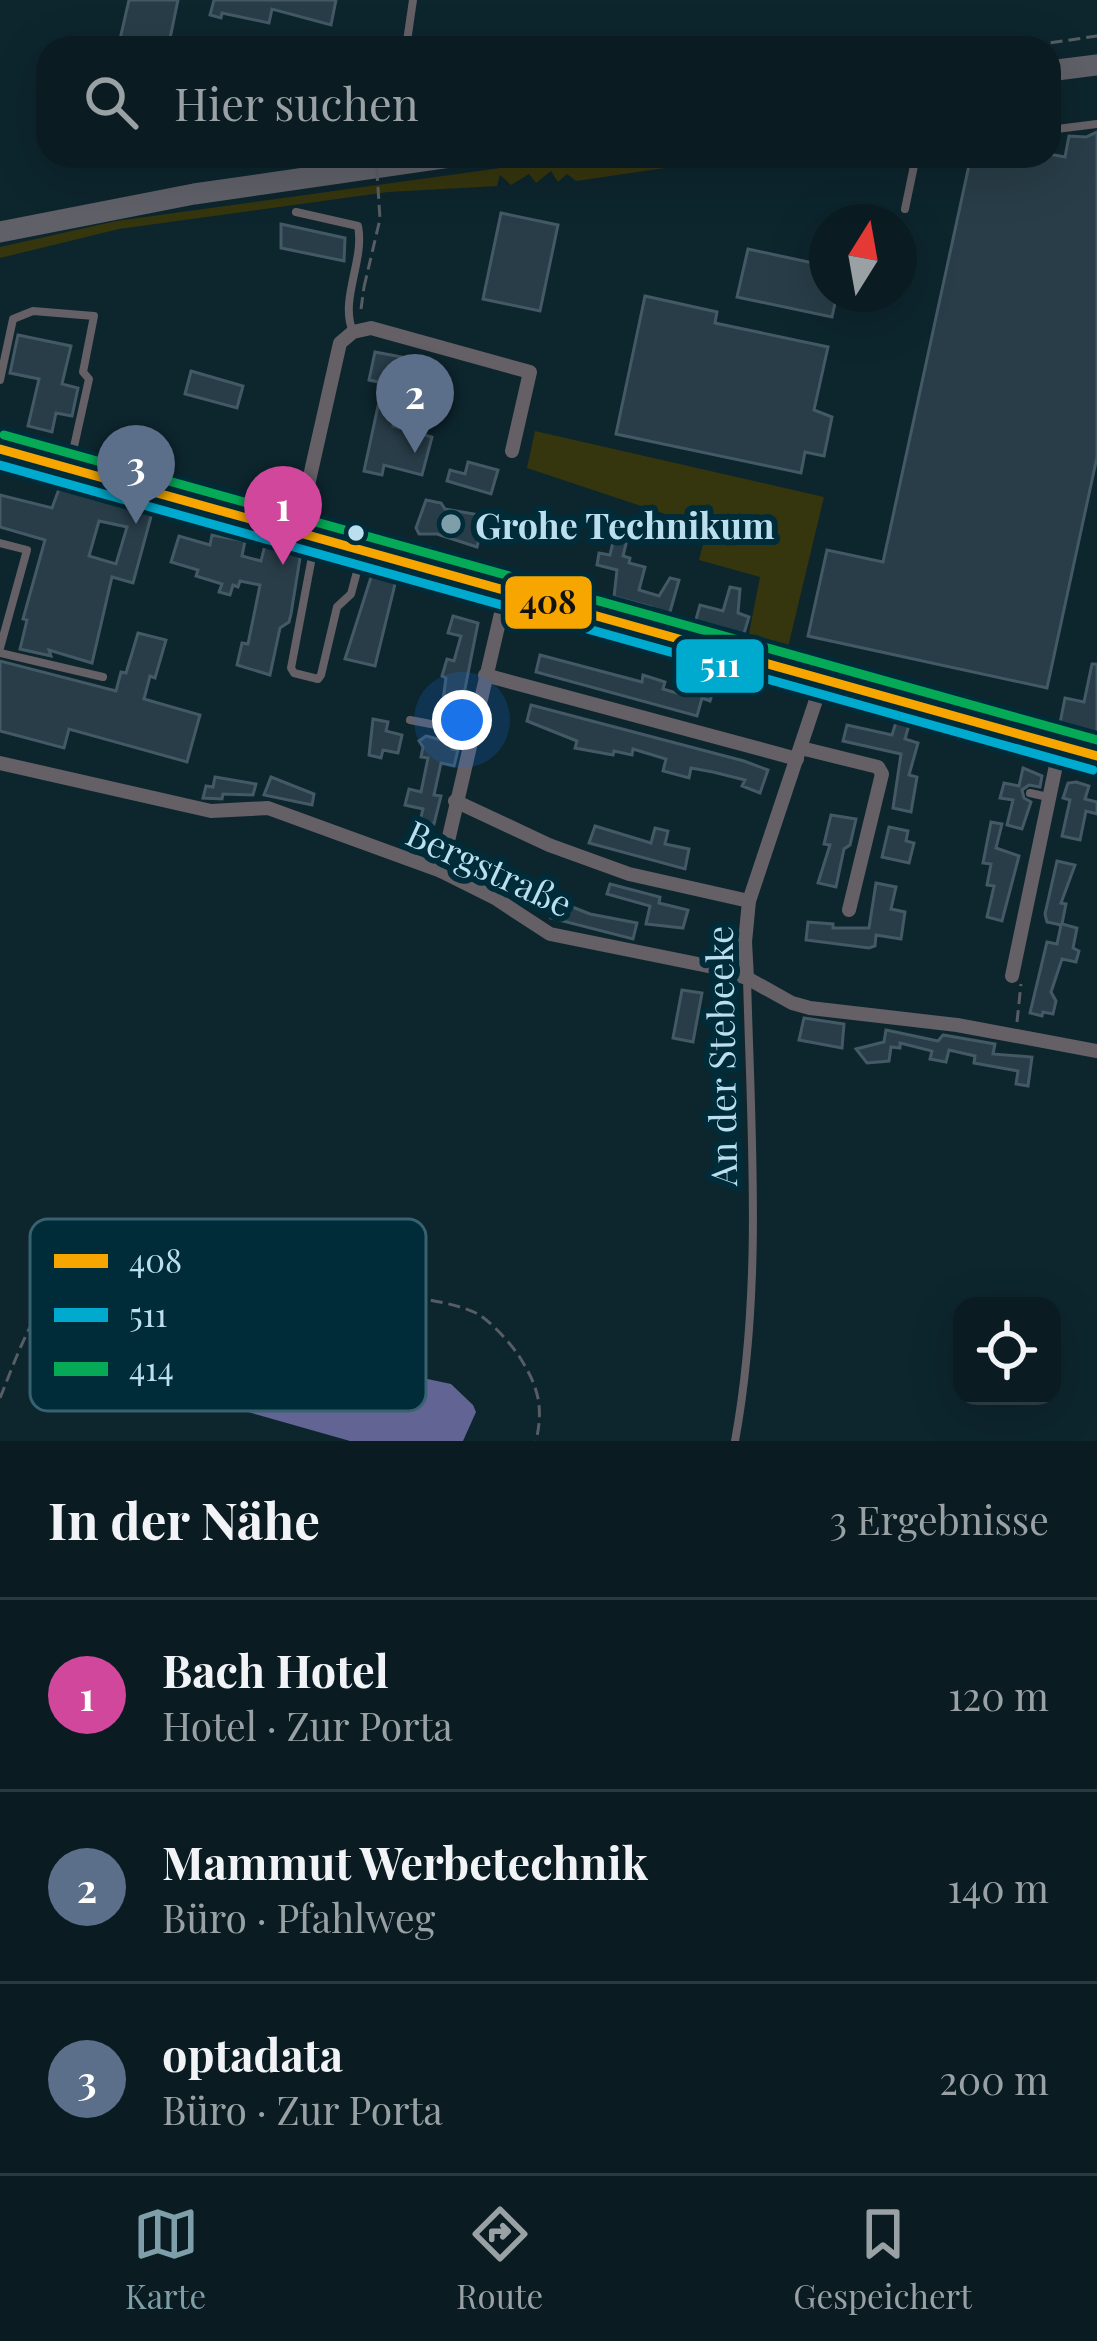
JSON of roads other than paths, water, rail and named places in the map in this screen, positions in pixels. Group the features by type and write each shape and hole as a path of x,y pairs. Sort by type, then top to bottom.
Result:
{"main road":[{"path":"1061,69 1097,64"},
{"path":"0,232 173,197 374,168"},
{"path":"0,449 1097,756"}],"street":[{"path":"306,537 340,343 353,332 371,328 530,372 512,452"},
{"path":"441,871 506,592"},
{"path":"485,675 799,753 878,767 882,774 849,910"},
{"name":"An der Stebeeke","path":"747,978 748,901 822,682"},
{"path":"1012,976 1060,746"},
{"name":"Bergstraße","path":"0,763 211,811 268,808 441,871 495,898 550,934 713,967 811,1008 957,1025 1097,1051"},
{"path":"455,801 549,845 629,874 748,901"}],"lane":[{"path":"408,36 413,0"},
{"path":"1061,128 1097,124"},
{"path":"906,204 913,168"},
{"path":"296,212 358,226 362,244 350,302 353,332"},
{"path":"0,384 14,319 33,311 94,316 83,372 89,379 69,469"},
{"path":"306,537 294,673 321,676 337,607 351,594 362,552"},
{"path":"0,543 27,550 0,650 103,677"},
{"path":"410,720 472,732"},
{"path":"1030,793 1048,797"},
{"name":"An der Stebeeke","path":"735,1441 752,1308 747,978"}],"water":[{"path":"426,1379 451,1384 476,1412 463,1441 350,1441 244,1411 426,1411"}],"place":[{"name":"Mammut Werbetechnik","path":"415,453"},
{"name":"optadata","path":"136,524"},
{"name":"Grohe Technikum","path":"451,524"},
{"name":"Bach Hotel","path":"283,565"}]}
